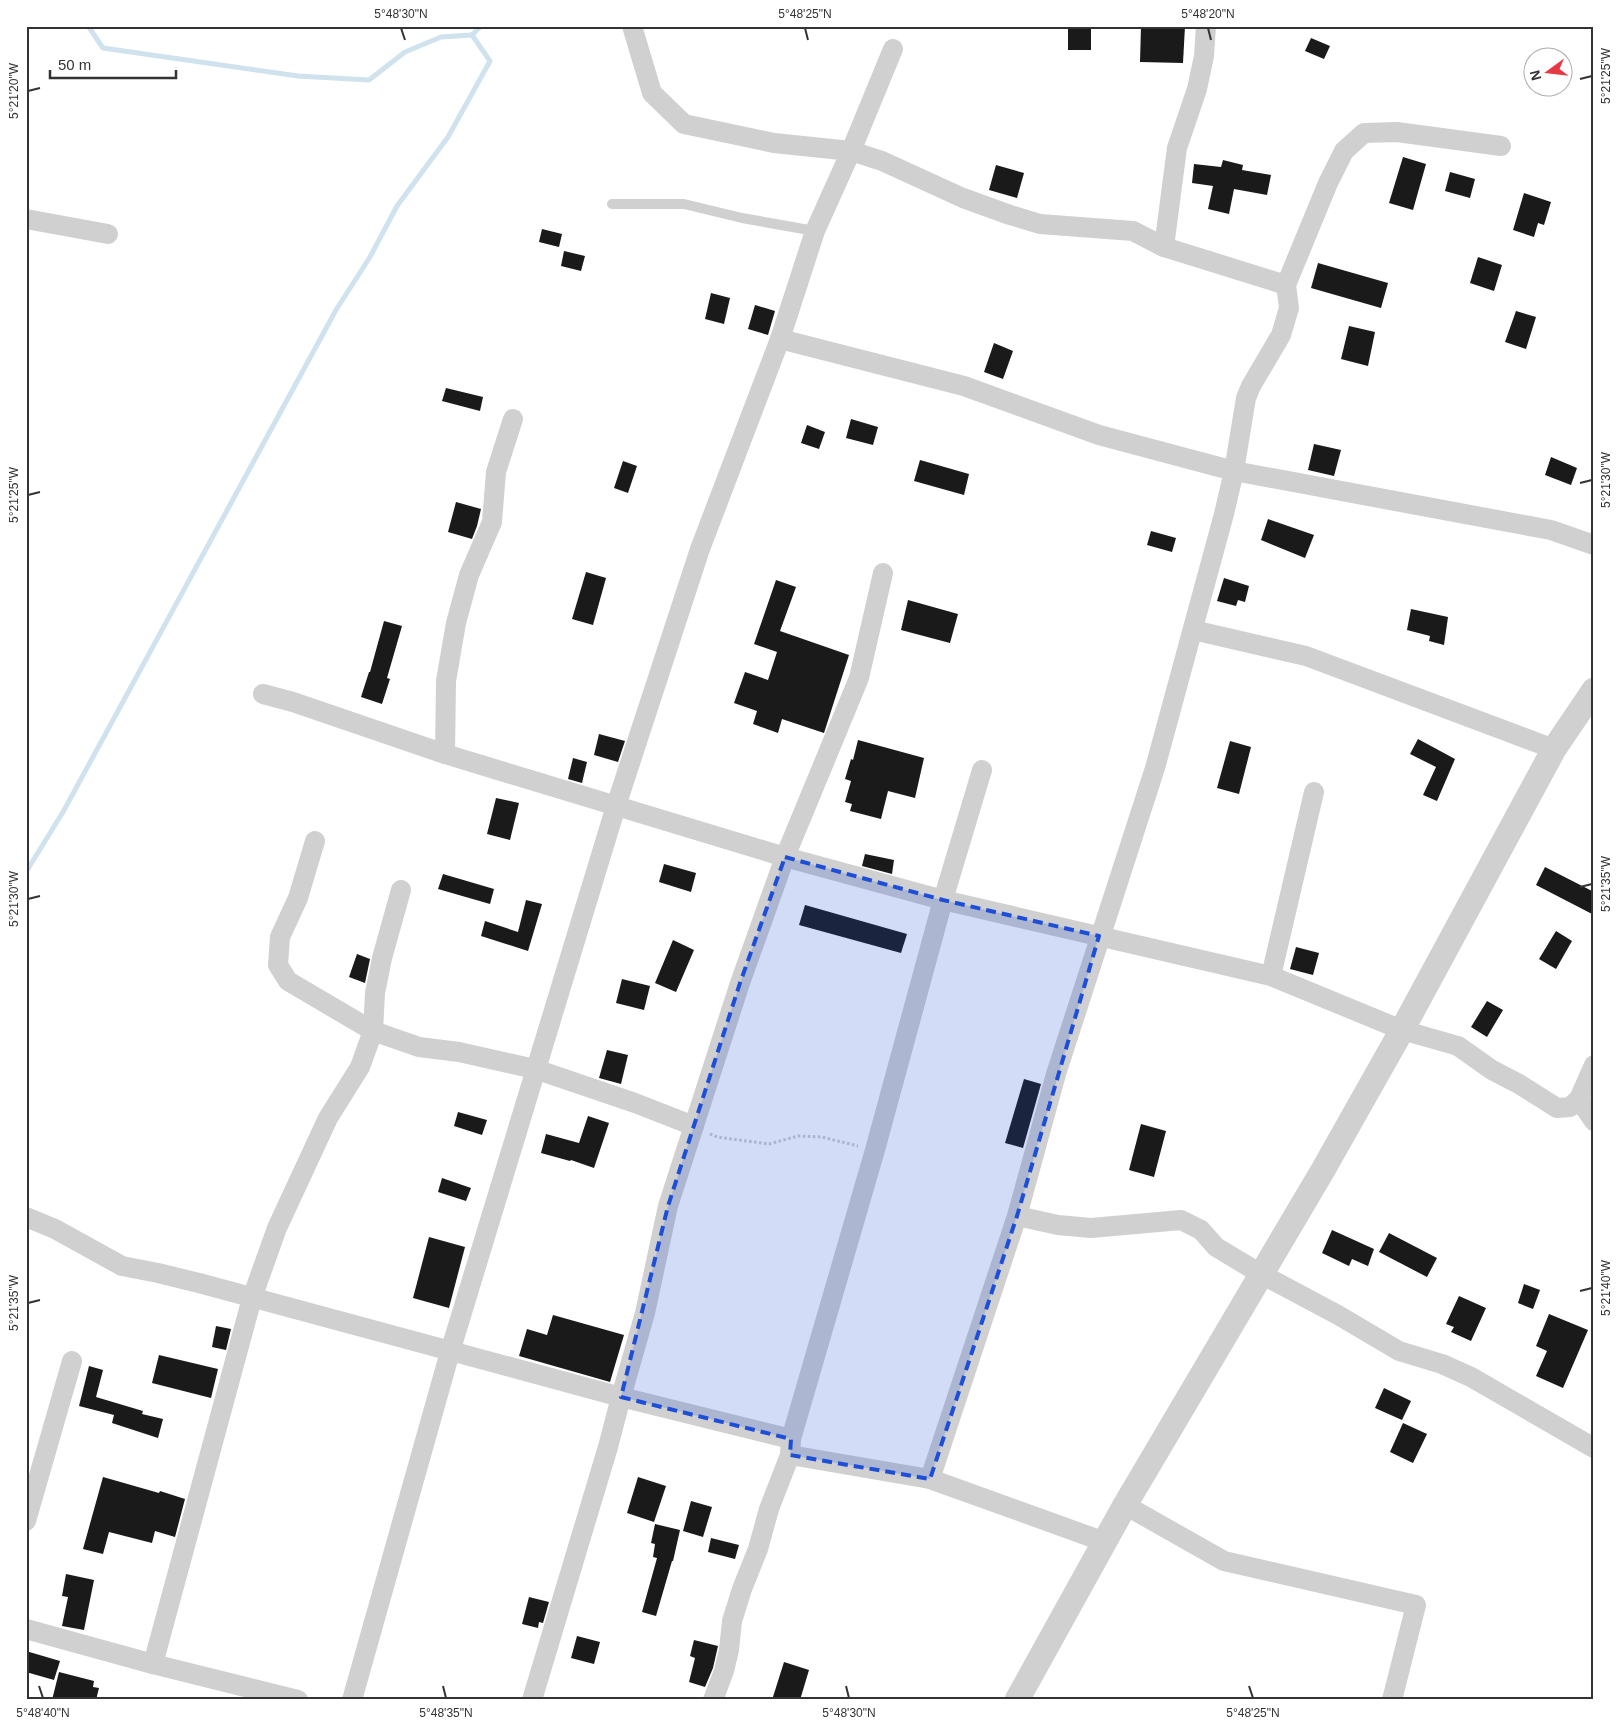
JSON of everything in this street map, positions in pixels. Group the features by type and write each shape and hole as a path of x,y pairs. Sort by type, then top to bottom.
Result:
{"street":[{"path":"632,26 652,94 684,124 774,142 850,151 882,161 963,198 1010,215 1040,224 1133,231 1164,247 1286,285"},
{"path":"1164,247 1177,148 1197,89 1204,56 1206,26"},
{"path":"352,1700 450,1352 535,1069 616,806 700,548 780,339 815,231 893,49"},
{"path":"930,1478 1017,1216 1056,1074 1155,768 1224,514 1234,472 1246,398 1281,335 1289,308 1286,285 1328,183 1344,151 1364,132 1397,132 1500,146"},
{"path":"26,219 108,234"},
{"path":"780,339 964,386 1099,435 1234,472 1552,530 1594,545"},
{"path":"446,754 446,681 456,623 469,575 492,522 496,472 513,419"},
{"path":"532,1700 608,1447 645,1313 668,1206 740,982 786,856 859,678 883,573"},
{"path":"1193,630 1306,656 1554,749"},
{"path":"1017,1700 1125,1505 1323,1170 1402,1030 1554,749 1594,690"},
{"path":"262,694 293,702 446,754 616,806 943,900 1271,976 1402,1030 1458,1046 1492,1070 1519,1084 1557,1108 1570,1108 1579,1099 1594,1065"},
{"path":"713,1700 730,1650 732,1621 742,1588 758,1549 790,1447 875,1150 943,900 982,770"},
{"path":"1271,976 1314,792"},
{"path":"315,841 298,898 280,938 278,965 288,981 372,1031 419,1047 459,1052 535,1069 635,1103 694,1126"},
{"path":"153,1664 252,1298 277,1228 328,1118 360,1067 372,1031 375,993 382,958 401,890"},
{"path":"1579,1099 1594,1121"},
{"path":"1017,1216 1058,1225 1091,1228 1181,1220 1201,1230 1216,1246 1261,1274 1338,1315 1399,1351 1442,1364 1471,1377 1594,1448"},
{"path":"26,1217 55,1229 122,1266 158,1273 621,1397 790,1447 930,1478 1105,1542"},
{"path":"26,1521 72,1361"},
{"path":"1125,1505 1224,1561 1416,1605 1392,1700"},
{"path":"26,1629 153,1664 298,1700"}],"lane":[{"path":"612,204 684,204 742,218 815,231"}],"path":[{"path":"694,1126 717,1137 750,1143 769,1144 798,1136 822,1136 875,1150"}],"highlighted area":[{"path":"785,857 943,900 1099,936 1017,1216 930,1479 790,1455 791,1439 621,1397 668,1206 740,983"}],"building":[{"path":"1068,26 1091,26 1091,50 1068,50"},
{"path":"1141,26 1185,26 1183,63 1140,62"},
{"path":"1311,38 1330,46 1324,59 1305,51"},
{"path":"1403,157 1426,164 1413,210 1389,203"},
{"path":"1223,160 1243,165 1242,170 1271,175 1267,195 1234,189 1229,214 1208,209 1213,186 1192,183 1194,164 1221,167"},
{"path":"996,165 1024,173 1017,198 989,190"},
{"path":"1450,172 1475,179 1470,198 1445,191"},
{"path":"1524,193 1551,202 1544,225 1538,223 1534,237 1513,230"},
{"path":"542,229 562,234 559,247 539,242"},
{"path":"564,251 585,256 581,271 561,266"},
{"path":"1478,257 1502,265 1494,291 1470,283"},
{"path":"1318,263 1388,283 1381,308 1311,288"},
{"path":"711,293 730,298 724,324 705,319"},
{"path":"755,305 775,311 768,335 748,329"},
{"path":"1516,311 1536,317 1526,349 1505,342"},
{"path":"1349,326 1375,332 1368,366 1341,359"},
{"path":"994,343 1013,351 1003,379 984,372"},
{"path":"446,388 483,397 480,411 442,401"},
{"path":"851,419 878,427 873,445 846,438"},
{"path":"807,425 825,432 819,449 801,443"},
{"path":"1314,444 1341,450 1334,476 1308,470"},
{"path":"1551,457 1577,468 1571,485 1545,475"},
{"path":"920,460 969,474 964,495 914,481"},
{"path":"623,461 637,466 628,493 614,488"},
{"path":"456,502 481,509 472,539 448,532"},
{"path":"1268,519 1314,535 1305,558 1261,540"},
{"path":"1151,531 1176,538 1172,552 1147,545"},
{"path":"586,572 606,578 593,625 572,619"},
{"path":"1224,578 1249,586 1245,602 1238,600 1236,606 1217,601"},
{"path":"776,580 796,587 780,631 849,655 824,733 782,719 778,733 753,724 757,711 734,703 745,672 768,680 777,652 754,644"},
{"path":"908,600 958,614 950,643 901,630"},
{"path":"1411,609 1448,617 1444,645 1429,641 1430,636 1407,630"},
{"path":"384,621 402,626 387,678 390,679 382,704 361,697"},
{"path":"599,734 625,741 618,762 594,755"},
{"path":"1418,739 1455,759 1437,801 1423,795 1436,767 1410,754"},
{"path":"858,740 924,758 915,798 888,791 881,819 850,811 852,804 845,802 851,781 845,779 851,759 853,760"},
{"path":"1230,741 1251,747 1239,794 1217,788"},
{"path":"573,758 587,762 582,783 568,779"},
{"path":"496,798 519,803 510,840 487,834"},
{"path":"865,854 894,860 892,874 862,866"},
{"path":"664,864 696,873 691,892 659,882"},
{"path":"1545,867 1594,892 1594,915 1536,885"},
{"path":"443,874 494,889 490,904 438,889"},
{"path":"526,900 542,904 528,951 481,936 485,921 518,932"},
{"path":"805,905 907,934 901,953 799,925"},
{"path":"1556,931 1572,941 1556,969 1539,959"},
{"path":"673,940 694,950 676,992 655,983"},
{"path":"1296,947 1319,953 1313,975 1290,969"},
{"path":"357,954 370,959 365,983 349,977"},
{"path":"622,979 650,986 644,1010 616,1003"},
{"path":"1487,1001 1503,1010 1487,1037 1471,1027"},
{"path":"607,1050 628,1055 621,1084 599,1078"},
{"path":"1024,1079 1041,1084 1023,1148 1005,1143"},
{"path":"458,1112 487,1120 482,1135 454,1126"},
{"path":"588,1116 609,1123 594,1168 541,1153 546,1134 579,1143"},
{"path":"1141,1124 1166,1131 1154,1177 1129,1170"},
{"path":"442,1178 471,1188 466,1201 438,1192"},
{"path":"1332,1230 1374,1249 1368,1266 1352,1259 1349,1266 1322,1253"},
{"path":"1389,1233 1437,1258 1427,1277 1379,1252"},
{"path":"429,1237 465,1247 449,1308 413,1298"},
{"path":"1524,1284 1540,1290 1533,1309 1518,1303"},
{"path":"1459,1296 1486,1308 1471,1341 1451,1332 1454,1327 1446,1324"},
{"path":"1549,1314 1588,1330 1563,1388 1536,1376 1547,1351 1536,1346"},
{"path":"553,1315 624,1335 610,1382 519,1356 527,1329 547,1335"},
{"path":"216,1326 231,1329 226,1350 212,1347"},
{"path":"159,1355 218,1369 211,1398 152,1383"},
{"path":"89,1366 103,1370 96,1397 143,1411 142,1414 163,1419 158,1438 112,1423 114,1415 79,1406"},
{"path":"1384,1388 1411,1401 1402,1420 1375,1408"},
{"path":"1403,1423 1427,1434 1413,1463 1390,1452"},
{"path":"103,1477 185,1499 175,1537 155,1531 152,1543 109,1532 103,1554 83,1549"},
{"path":"638,1477 666,1486 654,1522 627,1513"},
{"path":"691,1501 712,1507 703,1537 683,1531"},
{"path":"655,1524 680,1530 673,1561 656,1616 642,1612 657,1558 653,1557 655,1544 651,1543"},
{"path":"711,1538 739,1545 735,1559 708,1552"},
{"path":"66,1574 94,1580 84,1630 62,1626 68,1597 62,1596"},
{"path":"529,1597 549,1602 543,1623 539,1622 538,1628 522,1624"},
{"path":"577,1636 600,1642 594,1664 571,1658"},
{"path":"694,1640 718,1646 713,1668 705,1687 689,1682 695,1658 690,1656"},
{"path":"26,1651 60,1661 54,1680 26,1672"},
{"path":"784,1662 809,1670 800,1700 772,1700"},
{"path":"59,1672 94,1681 93,1687 99,1688 96,1700 52,1700"}],"waterway":[{"path":"88,26 103,48 298,76 369,80 405,52 441,37 472,35"},
{"path":"26,872 63,812 336,310 370,257 397,206 448,137 490,61 472,35 481,26"}]}
